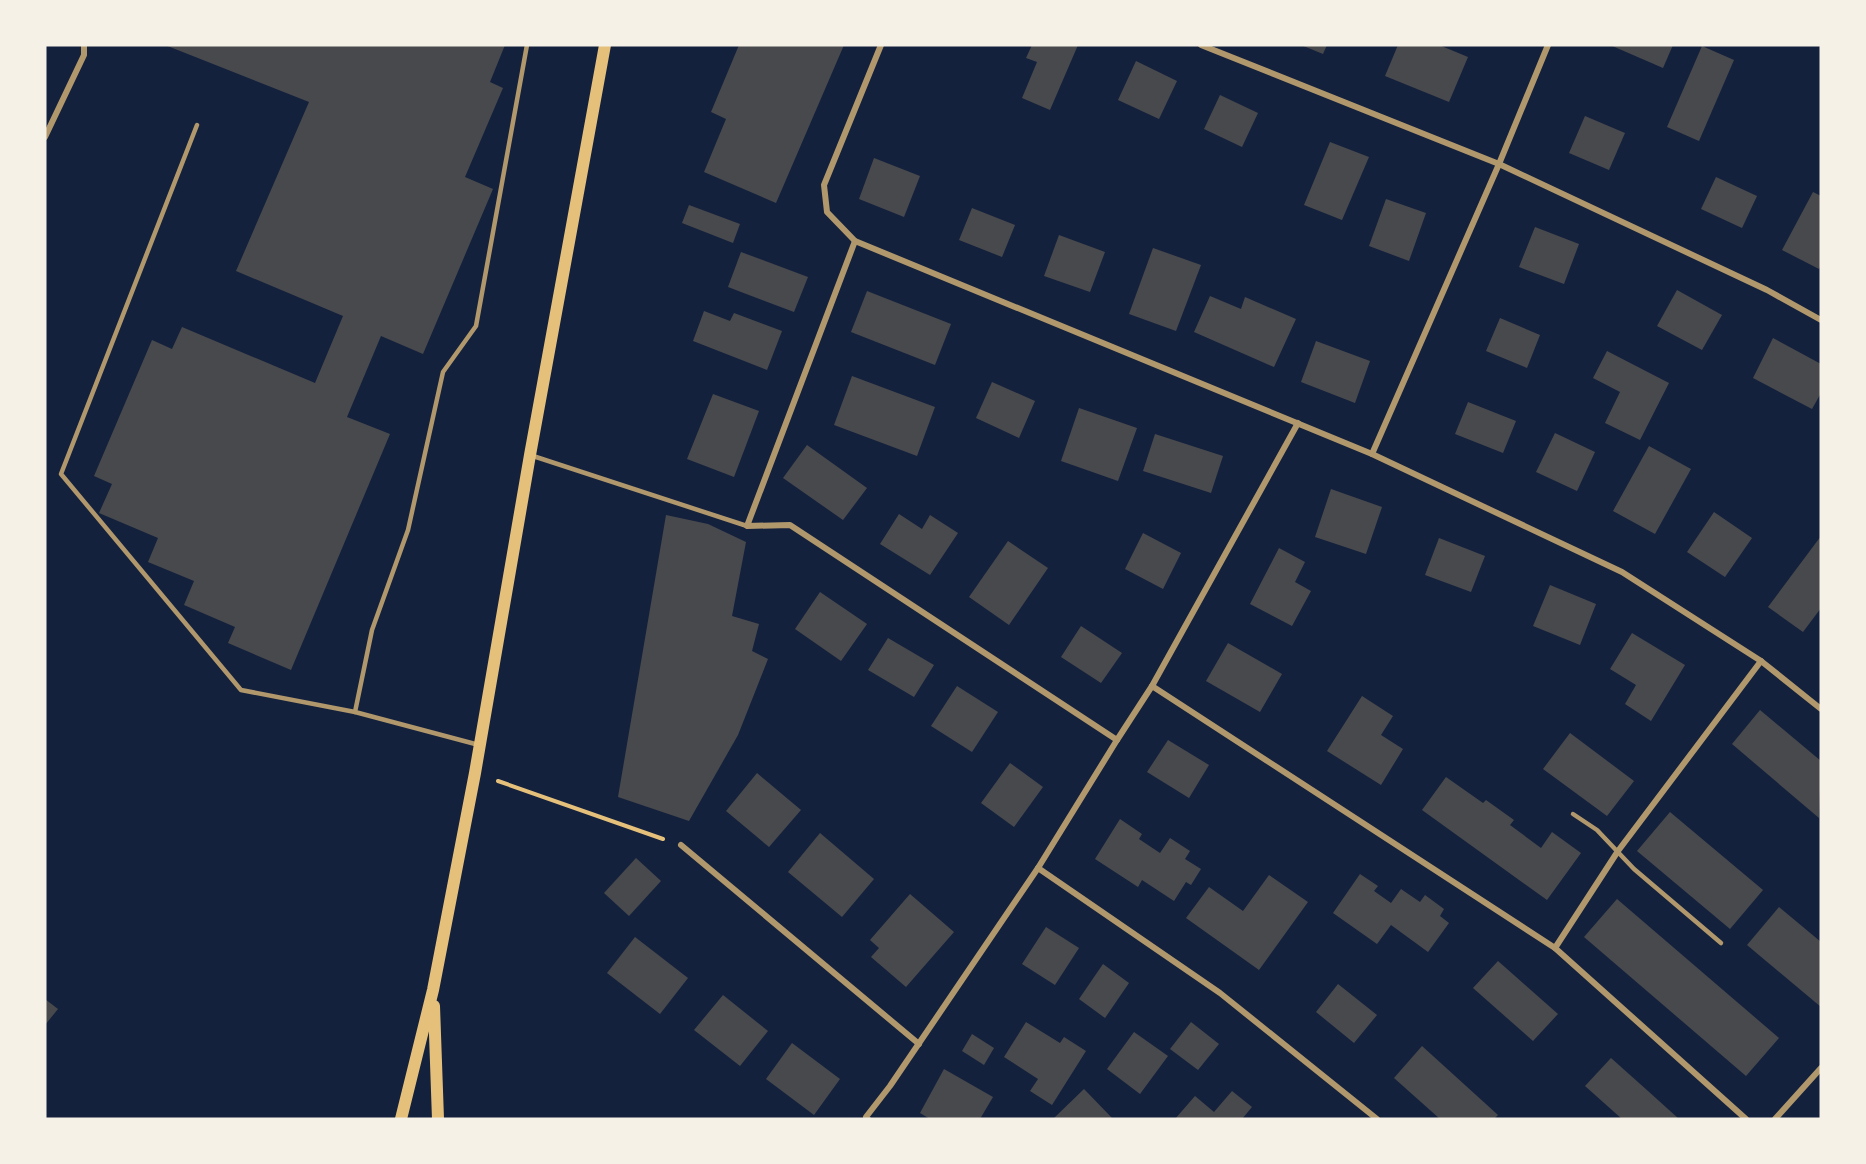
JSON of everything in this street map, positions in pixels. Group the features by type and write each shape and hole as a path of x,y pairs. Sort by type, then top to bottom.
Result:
{"main road":[{"path":"401,1119 433,990 475,773 605,45"},
{"path":"433,990 438,1119"}],"street":[{"path":"45,137 84,55 84,45"},
{"path":"881,45 825,185 827,212 855,241 1372,454 1622,572 1761,661 1821,709"},
{"path":"1202,45 1499,164 1767,290 1821,320"},
{"path":"1372,454 1499,164 1548,45"},
{"path":"855,241 747,526 790,525 1116,740"},
{"path":"868,1119 866,1117 890,1086 1038,868 1116,740 1152,686 1298,423"},
{"path":"1555,948 1618,851 1761,661"},
{"path":"1152,686 1555,948 1746,1119"},
{"path":"681,844 919,1044"},
{"path":"1038,868 1220,993 1377,1119"},
{"path":"1775,1119 1821,1068"}],"lane":[{"path":"355,712 372,630 408,530 443,372 476,326 526,45"},
{"path":"197,125 61,474 241,690 355,712 479,745"},
{"path":"530,455 747,526"},
{"path":"1573,814 1598,830 1634,868 1721,943"}],"path":[{"path":"475,773 681,844"}],"building":[{"path":"165,45 505,45 490,82 503,88 465,177 493,189 423,354 381,336 347,417 390,434 291,670 228,643 235,627 184,605 194,581 148,562 158,538 99,513 112,484 94,476 152,340 172,349 182,327 315,383 343,316 236,271 309,102"},
{"path":"739,45 844,45 776,203 704,172 726,119 711,112"},
{"path":"1032,45 1078,45 1050,110 1022,98 1037,62 1026,58"},
{"path":"1301,45 1327,45 1323,54"},
{"path":"1398,45 1439,45 1468,57 1449,102 1385,76"},
{"path":"1610,45 1673,45 1663,68"},
{"path":"1702,46 1734,60 1699,141 1667,127"},
{"path":"1136,61 1177,81 1159,119 1118,100"},
{"path":"1220,95 1258,113 1242,147 1204,129"},
{"path":"1585,116 1625,133 1609,170 1569,153"},
{"path":"1330,142 1369,157 1342,220 1304,205"},
{"path":"874,158 920,176 904,217 859,199"},
{"path":"1716,177 1757,196 1742,228 1701,209"},
{"path":"1813,192 1821,196 1821,265 1819,269 1782,250"},
{"path":"1386,199 1426,213 1409,261 1369,246"},
{"path":"689,205 740,224 733,243 682,223"},
{"path":"972,208 1015,225 1002,257 959,240"},
{"path":"1535,227 1579,244 1564,284 1519,267"},
{"path":"1059,235 1105,252 1090,292 1044,276"},
{"path":"1153,248 1201,265 1176,331 1129,314"},
{"path":"741,252 808,277 794,312 728,287"},
{"path":"1677,290 1722,315 1702,350 1657,326"},
{"path":"867,291 951,324 935,365 851,332"},
{"path":"1210,296 1241,309 1245,297 1296,319 1274,367 1194,332"},
{"path":"704,311 730,321 734,313 782,331 767,370 693,341"},
{"path":"1500,318 1540,335 1527,368 1486,351"},
{"path":"1773,338 1821,364 1821,393 1812,409 1753,378"},
{"path":"1316,341 1370,361 1355,403 1301,382"},
{"path":"1607,351 1669,383 1640,440 1605,423 1620,392 1593,378"},
{"path":"852,376 935,407 917,456 834,425"},
{"path":"992,382 1035,401 1019,438 976,418"},
{"path":"713,394 759,411 734,477 687,459"},
{"path":"1468,402 1516,421 1503,453 1455,434"},
{"path":"1079,408 1137,428 1118,481 1061,461"},
{"path":"1555,433 1595,452 1577,491 1536,472"},
{"path":"1155,434 1223,456 1211,493 1143,471"},
{"path":"807,445 867,488 843,520 783,478"},
{"path":"1649,446 1691,469 1655,534 1613,511"},
{"path":"1331,489 1382,507 1366,554 1315,537"},
{"path":"1714,512 1752,538 1725,577 1687,552"},
{"path":"899,514 922,529 930,515 958,533 930,575 880,544"},
{"path":"666,515 708,524 746,542 732,616 759,624 752,651 768,659 738,735 689,821 618,797"},
{"path":"1143,533 1181,553 1163,589 1125,569"},
{"path":"1821,536 1821,608 1803,632 1768,607"},
{"path":"1439,538 1485,556 1471,592 1425,575"},
{"path":"1008,541 1048,568 1009,625 969,597"},
{"path":"1279,548 1305,562 1295,582 1311,591 1292,626 1250,604"},
{"path":"1550,585 1596,604 1580,645 1533,626"},
{"path":"820,592 867,624 841,661 795,629"},
{"path":"1081,626 1122,653 1101,683 1061,657"},
{"path":"1632,633 1685,665 1651,721 1625,704 1636,685 1610,669"},
{"path":"888,638 934,665 914,697 868,670"},
{"path":"1228,643 1282,674 1260,712 1206,681"},
{"path":"957,686 998,712 972,752 931,726"},
{"path":"1362,696 1393,716 1381,735 1403,749 1381,785 1327,751"},
{"path":"1760,710 1821,761 1819,818 1732,744"},
{"path":"1570,733 1634,781 1607,816 1543,769"},
{"path":"1168,740 1209,765 1189,798 1147,772"},
{"path":"1010,763 1043,787 1014,827 981,803"},
{"path":"757,773 801,810 769,847 726,811"},
{"path":"1446,777 1483,803 1486,800 1514,820 1510,825 1541,848 1552,832 1581,853 1547,900 1422,810"},
{"path":"1670,812 1763,890 1730,929 1637,851"},
{"path":"1120,819 1142,834 1139,839 1160,853 1170,838 1190,851 1185,859 1201,869 1191,885 1186,882 1174,901 1142,880 1138,887 1095,859"},
{"path":"820,833 874,879 842,917 788,872"},
{"path":"636,858 661,881 629,916 604,893"},
{"path":"1360,874 1378,886 1374,891 1391,903 1401,889 1420,902 1425,895 1444,909 1440,916 1449,923 1428,952 1391,925 1377,944 1333,913"},
{"path":"1269,875 1308,902 1259,970 1186,918 1209,887 1243,911"},
{"path":"910,894 954,932 906,987 871,957 879,948 870,940"},
{"path":"1617,899 1779,1038 1746,1076 1584,937"},
{"path":"1779,907 1821,942 1821,1007 1747,945"},
{"path":"1046,927 1079,948 1055,985 1022,964"},
{"path":"635,937 688,978 660,1014 607,973"},
{"path":"1498,961 1558,1014 1533,1041 1473,988"},
{"path":"1103,964 1129,983 1105,1018 1079,999"},
{"path":"1338,984 1377,1015 1354,1043 1316,1012"},
{"path":"723,995 768,1031 740,1066 694,1030"},
{"path":"45,999 58,1009 45,1025"},
{"path":"1026,1022 1060,1043 1064,1037 1086,1051 1052,1105 1030,1091 1038,1079 1004,1057"},
{"path":"1191,1022 1219,1044 1198,1070 1170,1049"},
{"path":"1134,1032 1168,1056 1140,1094 1107,1069"},
{"path":"972,1034 994,1048 984,1065 962,1051"},
{"path":"792,1043 840,1079 814,1115 766,1079"},
{"path":"1422,1046 1498,1115 1494,1119 1440,1119 1394,1078"},
{"path":"1611,1058 1679,1119 1622,1119 1585,1086"},
{"path":"944,1069 993,1097 980,1119 930,1119 920,1113"},
{"path":"1084,1089 1113,1119 1053,1119"},
{"path":"1232,1091 1252,1107 1242,1119 1175,1119 1195,1096 1214,1112"}]}
